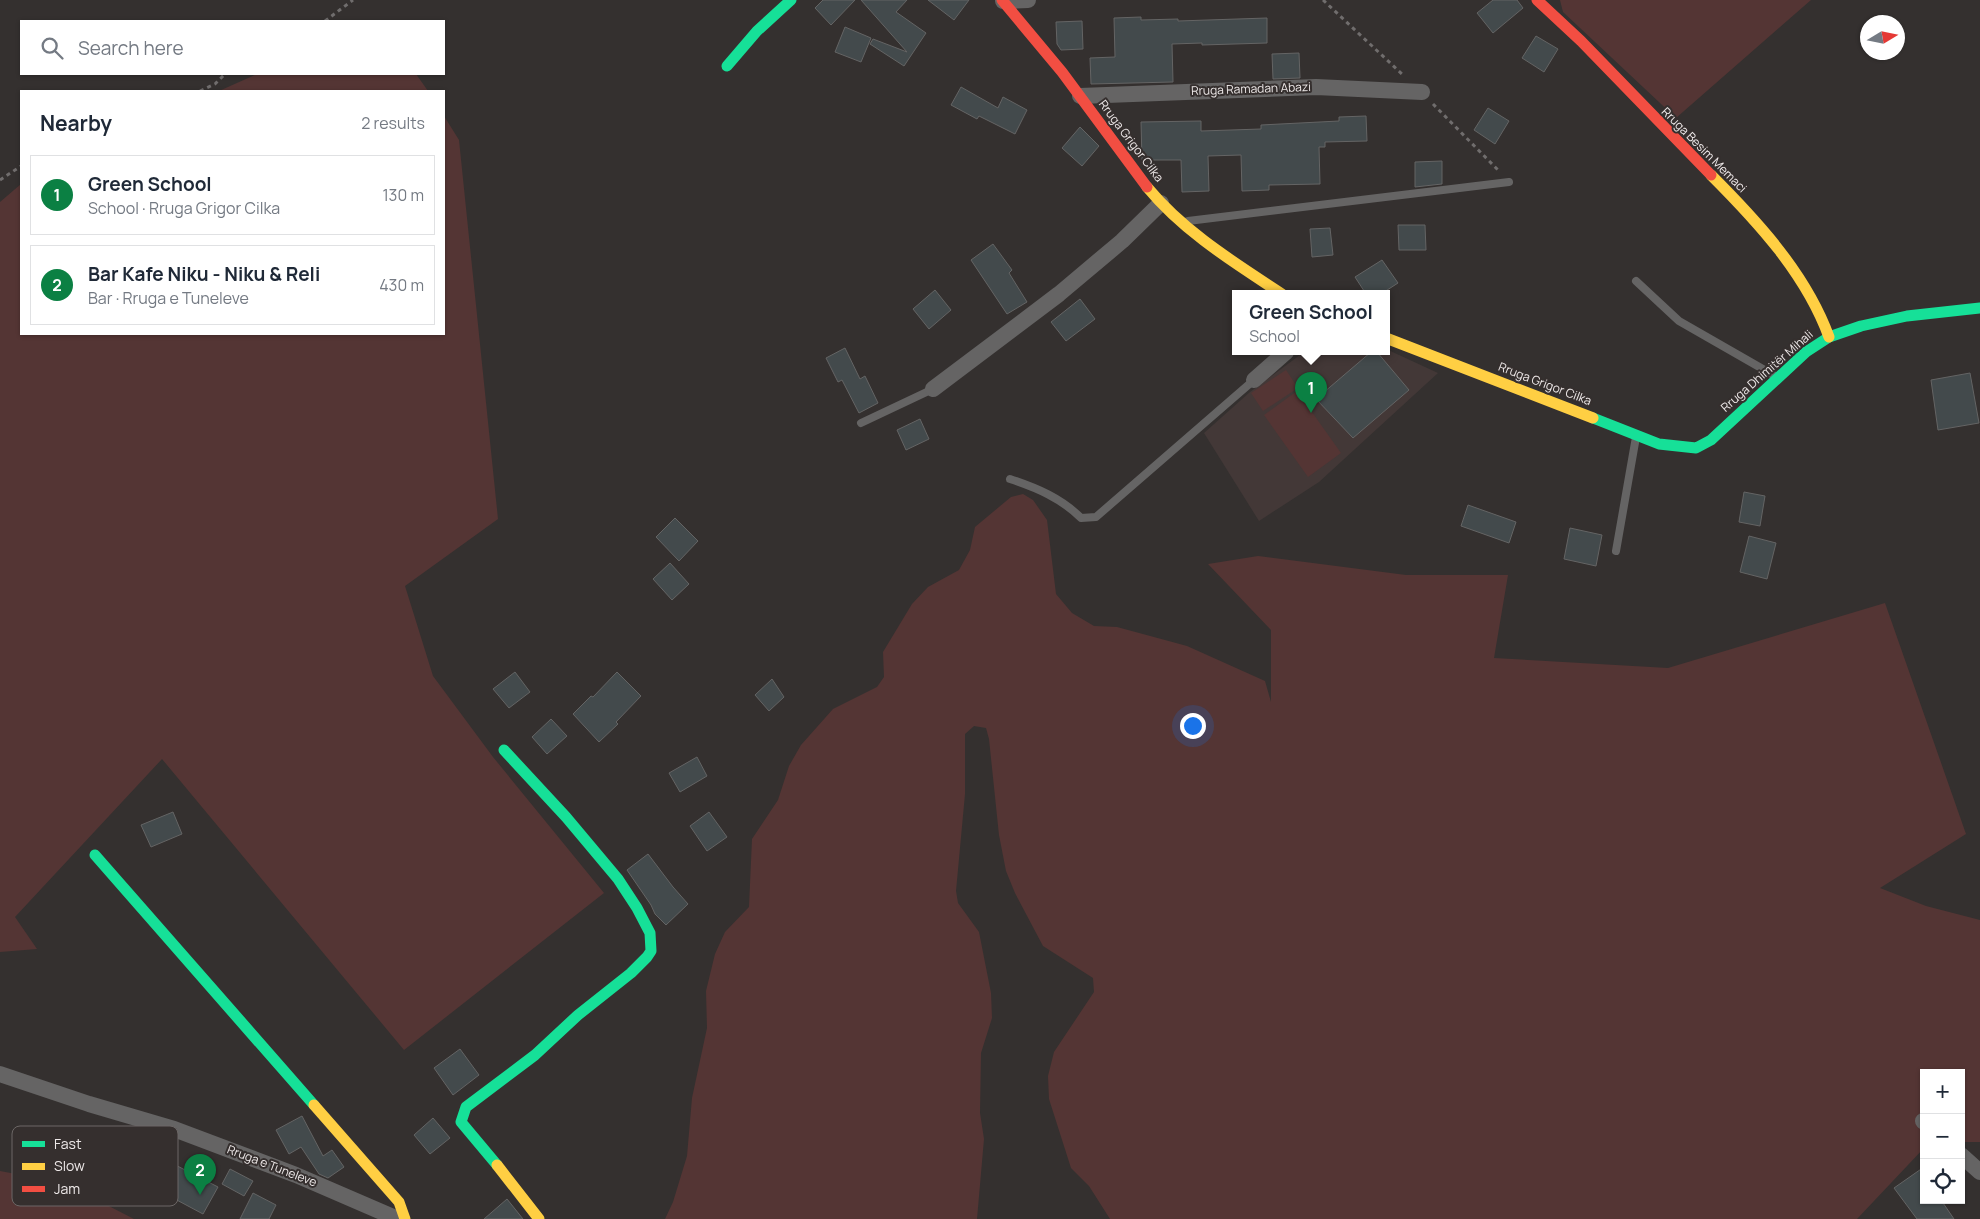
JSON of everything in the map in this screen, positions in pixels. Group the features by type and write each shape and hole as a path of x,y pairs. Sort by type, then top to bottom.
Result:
{"street":[{"path":"727,66 757,31 792,0"},
{"path":"1003,1 1028,0"},
{"name":"Rruga Besim Memaci","path":"1537,0 1565,24 1648,113 1732,197 1776,247 1816,306 1830,337"},
{"name":"Rruga Grigor Cilka","path":"1003,1 1022,21 1080,96 1139,178 1161,203 1222,254 1276,290"},
{"name":"Rruga Ramadan Abazi","path":"1080,96 1316,87 1422,92"},
{"path":"933,389 1059,294 1122,241 1161,203"},
{"name":"Rruga Dhimitër Mihali","path":"1696,448 1711,440 1777,377 1819,342 1861,326 1907,316 1980,308"},
{"name":"Rruga Grigor Cilka","path":"1390,340 1658,444 1696,448"},
{"path":"1254,380 1283,355"},
{"path":"504,750 587,839 618,879 652,937 651,952 640,966 581,1012 544,1048 466,1107 461,1122 514,1184 539,1219"},
{"path":"95,854 399,1202 405,1219"},
{"name":"Rruga e Tuneleve","path":"0,1074 89,1104 164,1126"},
{"name":"Rruga e Tuneleve","path":"178,1131 296,1175 398,1219"},
{"path":"1965,1159 1980,1172"}],"lane":[{"path":"1182,222 1509,182"},
{"path":"1636,282 1679,321 1777,377"},
{"path":"1010,479 1038,488 1060,500 1081,518 1096,516 1254,380"},
{"path":"861,423 933,389"},
{"path":"1616,551 1637,435"}],"path":[{"path":"326,20 353,0"},
{"path":"202,90 215,84 224,75"},
{"path":"0,180 20,167"}],"shaded area":[{"path":"1560,0 1811,0 1676,118 1563,12"},
{"path":"255,75 417,75 427,90 221,90"},
{"path":"445,118 459,140 498,519 405,586 433,676 493,757 604,893 404,1050 162,759 15,917 37,949 0,952 0,202 20,185 20,335 445,335"},
{"path":"1390,351 1438,373 1319,482 1259,521 1204,433 1250,392 1300,355 1390,355"},
{"path":"1286,370 1298,388 1263,411 1251,393"},
{"path":"1297,391 1341,453 1308,477 1264,415"},
{"path":"1023,494 1033,500 1047,520 1056,594 1072,613 1094,626 1117,627 1187,646 1265,681 1271,702 1271,630 1208,564 1258,556 1406,575 1508,575 1494,658 1668,668 1885,603 1966,834 1880,888 1926,906 1980,920 1980,1142 1965,1142 1965,1069 1920,1069 1920,1152 1857,1219 1110,1219 1089,1186 1071,1168 1049,1099 1048,1076 1054,1052 1094,992 1093,978 1043,946 1015,893 1006,871 999,835 989,739 986,728 974,726 965,734 965,794 956,891 958,903 979,932 991,993 992,1018 981,1053 980,1113 984,1139 977,1219 665,1219 673,1202 687,1156 692,1098 707,1028 706,991 715,954 725,932 749,907 752,839 778,800 789,766 801,745 833,709 877,687 884,677 883,652 912,604 928,587 959,570 970,550 975,527 1011,497"},
{"path":"0,1171 12,1173 12,1206 109,1206 134,1219 0,1219"}],"building":[{"path":"823,0 855,0 831,25 815,8"},
{"path":"861,0 907,0 896,12 926,33 904,66 870,44 873,39 907,52"},
{"path":"928,0 969,0 954,20"},
{"path":"1493,0 1517,0 1523,8 1493,33 1477,13"},
{"path":"1141,17 1141,20 1178,19 1178,21 1267,18 1267,43 1172,44 1173,82 1091,84 1090,58 1115,57 1114,18"},
{"path":"1082,21 1083,49 1061,50 1057,44 1056,22"},
{"path":"845,27 871,38 861,62 835,52"},
{"path":"1536,36 1558,49 1544,72 1522,58"},
{"path":"1299,53 1300,78 1273,79 1272,54"},
{"path":"961,87 998,108 1003,97 1027,110 1015,134 979,116 977,119 951,105"},
{"path":"1488,108 1509,121 1495,144 1474,130"},
{"path":"1366,116 1367,141 1325,142 1325,147 1319,147 1320,184 1269,185 1269,190 1242,191 1241,155 1208,156 1209,191 1182,192 1181,160 1142,160 1141,122 1201,121 1201,131 1261,129 1261,125 1339,121 1339,117"},
{"path":"1080,127 1099,146 1082,166 1062,148"},
{"path":"1442,161 1442,184 1415,187 1415,162"},
{"path":"1398,225 1425,225 1426,250 1399,250"},
{"path":"1330,228 1333,255 1312,257 1310,229"},
{"path":"993,244 1012,270 1009,273 1027,302 1007,314 971,260"},
{"path":"1382,260 1398,283 1387,290 1363,290 1355,277"},
{"path":"935,290 951,310 929,329 913,309"},
{"path":"1080,299 1095,319 1066,341 1051,322"},
{"path":"845,348 860,379 865,376 878,403 859,413 842,380 838,382 826,358"},
{"path":"1367,355 1380,355 1409,390 1353,438 1316,399"},
{"path":"1970,373 1979,423 1938,430 1931,380"},
{"path":"920,419 929,439 906,450 897,430"},
{"path":"1744,492 1765,496 1760,526 1739,522"},
{"path":"1468,505 1516,522 1509,543 1461,526"},
{"path":"675,518 698,541 679,561 656,537"},
{"path":"1570,528 1602,535 1596,566 1564,559"},
{"path":"1749,536 1776,543 1767,579 1740,572"},
{"path":"670,563 689,584 672,600 653,579"},
{"path":"515,672 530,692 509,708 493,689"},
{"path":"617,672 641,696 616,722 618,724 599,742 573,714 591,696 593,697"},
{"path":"772,679 784,697 769,711 755,695"},
{"path":"551,719 567,736 547,754 532,737"},
{"path":"697,757 707,776 680,792 669,773"},
{"path":"173,812 182,834 151,847 141,825"},
{"path":"709,812 727,837 707,851 690,826"},
{"path":"648,854 688,904 666,925 655,914 627,870"},
{"path":"460,1049 479,1075 453,1095 434,1068"},
{"path":"302,1116 323,1156 332,1150 344,1167 328,1178 319,1174 301,1147 289,1154 276,1130"},
{"path":"433,1118 450,1138 430,1154 414,1135"},
{"path":"178,1166 218,1187 203,1214 178,1201"},
{"path":"230,1169 253,1181 244,1196 222,1184"},
{"path":"1920,1170 1920,1204 1944,1204 1954,1219 1917,1219 1894,1188"},
{"path":"253,1193 276,1205 269,1219 240,1219"},
{"path":"507,1199 523,1219 484,1219"}],"traffic: fast":[{"path":"727,66 757,31 791,0"},
{"path":"1593,418 1659,444 1696,448 1711,440 1806,352 1829,337 1861,326 1907,316 1980,308"},
{"path":"497,1165 461,1122 466,1107 535,1055 578,1015 631,973 651,951 650,933 637,908 618,879 566,817 504,750"},
{"path":"95,855 314,1105"}],"traffic: slow":[{"path":"1711,175 1763,230 1794,270 1819,314 1829,337"},
{"path":"1147,187 1177,218 1211,246 1276,290"},
{"path":"1390,340 1593,418"},
{"path":"314,1105 399,1202 405,1219"},
{"path":"497,1165 539,1219"}],"traffic: jam":[{"path":"1002,0 1062,72 1147,187"},
{"path":"1537,0 1581,41 1711,175"}],"place":[{"name":"Green School","path":"1311,413"},
{"name":"Bar Kafe Niku - Niku & Reli","path":"200,1195"}]}
